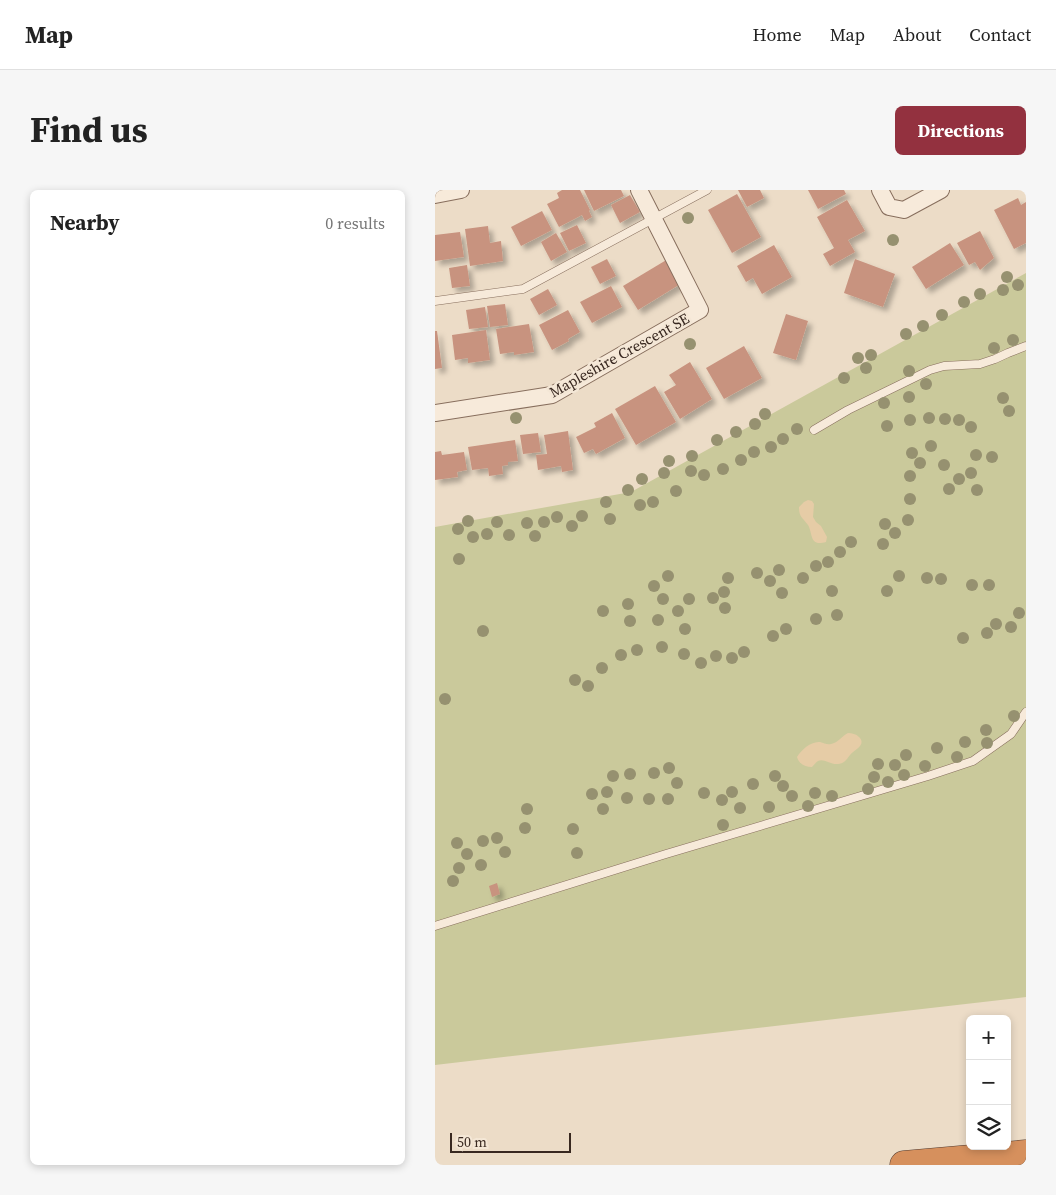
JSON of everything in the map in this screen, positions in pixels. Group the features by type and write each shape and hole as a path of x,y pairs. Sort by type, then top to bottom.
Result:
{"highway":[{"path":"904,1165 1026,1154"}],"street":[{"path":"435,195 461,190"},
{"name":"Mapleshire Crescent SE","path":"435,413 552,395 700,310 639,190"},
{"path":"880,190 889,207 904,210 941,190"}],"lane":[{"path":"435,301 523,289 707,190"},
{"path":"814,430 848,410 930,370 944,366 980,364 1026,346"},
{"path":"435,926 973,761 1011,734 1026,712"}],"green space":[{"path":"1026,273 1026,997 435,1065 435,527 631,492"}],"sand":[{"path":"808,500 814,504 813,517 827,537 826,542 817,543 814,541 810,528 800,515 799,507"},
{"path":"848,733 858,736 862,742 842,763 835,764 820,760 812,767 809,767 799,762 797,757 810,744 817,742 833,743"}],"building":[{"path":"562,190 580,190 592,217 585,221 582,215 559,227 547,204 559,198 557,193"},
{"path":"584,190 621,190 624,196 594,211"},
{"path":"738,190 760,190 764,198 747,207"},
{"path":"808,190 844,190 846,194 818,209"},
{"path":"737,194 761,237 732,253 708,210"},
{"path":"630,195 640,212 620,223 611,205"},
{"path":"1018,198 1021,205 1026,202 1026,243 1014,249 994,210"},
{"path":"847,200 865,231 848,240 855,252 830,266 823,254 834,248 817,217"},
{"path":"542,211 552,230 521,246 511,227"},
{"path":"577,225 586,243 569,251 560,233"},
{"path":"488,226 490,243 501,241 503,261 470,266 465,229"},
{"path":"980,231 994,258 980,270 975,262 969,265 957,243"},
{"path":"460,232 464,257 435,261 435,235"},
{"path":"556,233 567,252 551,261 541,242"},
{"path":"950,243 964,265 926,289 912,267"},
{"path":"774,245 792,277 762,294 753,278 746,282 737,266"},
{"path":"607,259 616,276 600,284 591,267"},
{"path":"668,259 682,283 638,310 623,286"},
{"path":"855,259 895,274 883,307 844,293"},
{"path":"467,265 470,286 452,288 449,268"},
{"path":"611,286 622,307 592,323 580,302"},
{"path":"548,289 557,305 539,315 530,299"},
{"path":"505,304 508,325 490,327 487,306"},
{"path":"485,307 488,327 469,329 466,310"},
{"path":"568,310 580,332 568,339 569,341 552,350 539,325"},
{"path":"786,314 808,321 796,360 773,353"},
{"path":"529,324 534,352 514,355 514,352 500,354 496,329"},
{"path":"486,330 490,360 468,363 468,358 455,360 452,335"},
{"path":"435,331 437,331 442,368 435,369"},
{"path":"744,346 762,378 724,399 706,368"},
{"path":"690,362 712,399 680,419 664,392 676,385 669,375"},
{"path":"655,386 676,422 636,445 615,409"},
{"path":"612,413 625,438 596,454 593,449 584,453 576,437 596,427 594,423"},
{"path":"568,431 573,470 562,472 561,466 538,470 536,455 547,454 544,435"},
{"path":"538,433 541,452 523,454 520,435"},
{"path":"515,440 518,461 508,462 508,465 502,466 503,474 489,476 488,468 472,470 468,447"},
{"path":"441,451 442,455 464,452 467,470 457,472 458,477 435,480 435,452"},
{"path":"497,883 500,894 492,897 489,886"}]}
